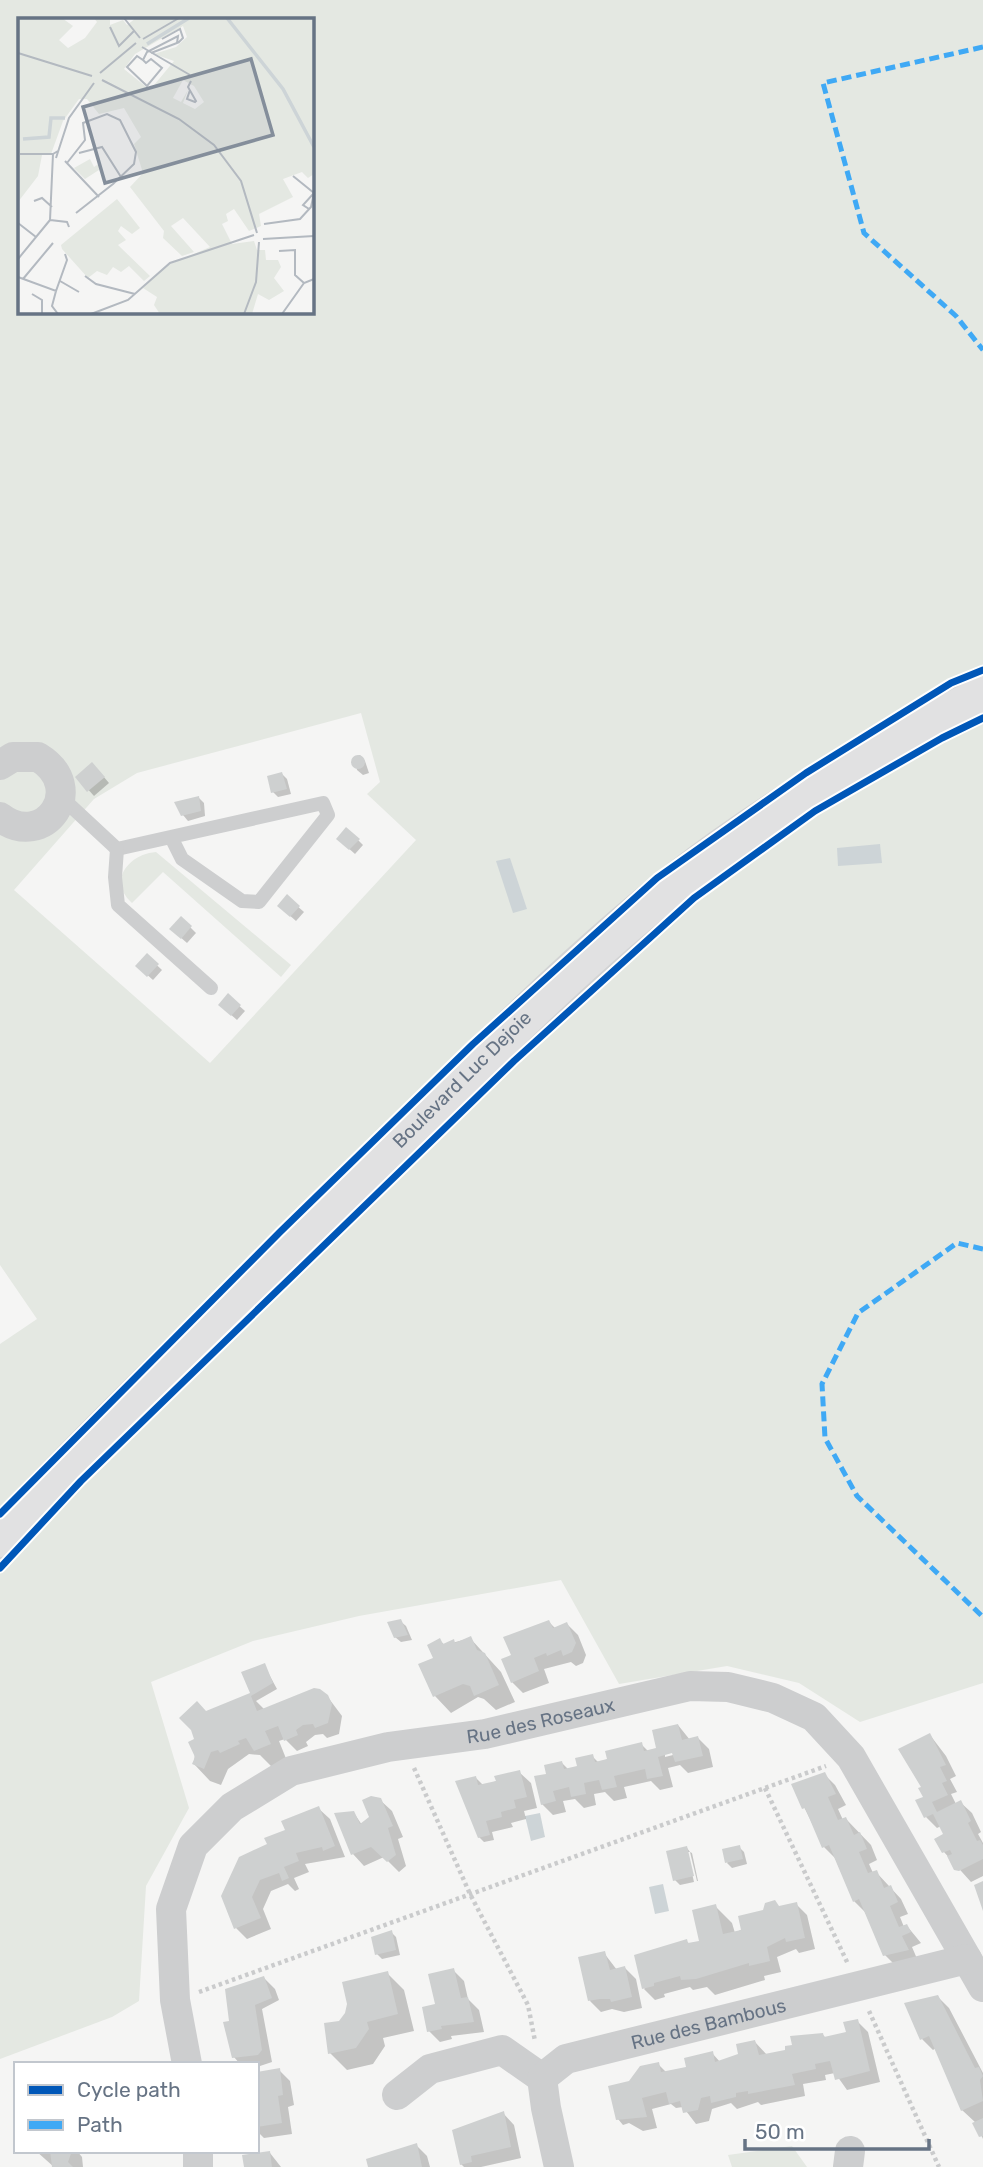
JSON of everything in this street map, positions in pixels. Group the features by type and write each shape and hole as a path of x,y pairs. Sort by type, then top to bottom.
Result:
{"main road":[{"name":"Boulevard Luc Dejoie","path":"0,1538 72,1462 470,1072 574,973 677,883 784,808 901,737 983,695"}],"street":[{"path":"0,765 13,757 38,757 57,773 61,797 50,817 41,824 19,827 0,817"},
{"name":"Rue des Roseaux","path":"187,2062 175,2000 172,1909 192,1846 232,1807 291,1771 404,1744 485,1734 690,1686 728,1687 773,1698 814,1717 851,1756 983,1987"},
{"name":"Rue des Bambous","path":"542,2078 566,2059 967,1959"},
{"path":"397,2095 430,2069 502,2050 542,2078 559,2167"}],"lane":[{"path":"61,797 117,849"},
{"path":"117,849 323,803 328,815 259,902 242,901 183,859 171,837"},
{"path":"117,849 115,877 118,905 211,988"}],"path":[{"path":"404,1744 470,1894 528,2006 542,2078"},
{"path":"175,2000 851,1756"}],"shaded area":[{"path":"0,0 983,0 983,1683 860,1722 799,1683 727,1666 619,1684 561,1580 359,1616 253,1641 151,1682 189,1808 146,1886 139,2001 112,2017 0,2059 0,1344 37,1319 0,1265","holes":["361,713 380,782 367,794 416,840 210,1063 14,890 94,799 137,773"]},
{"path":"880,844 882,863 838,866 837,848"},
{"path":"156,852 291,965 281,977 163,872 132,903 121,886 124,870 137,858"},
{"path":"510,858 527,909 513,913 496,861"},
{"path":"540,1813 545,1837 531,1841 525,1816"},
{"path":"663,1884 669,1911 655,1914 649,1887"},
{"path":"792,2146 807,2167 732,2167 728,2155"}],"building":[{"path":"358,755 363,757 363,767 358,769 353,767 351,762 353,757"},
{"path":"92,762 105,777 87,792 75,777"},
{"path":"282,772 287,789 271,793 267,776"},
{"path":"199,796 201,811 181,816 174,802"},
{"path":"346,827 360,839 349,850 336,839"},
{"path":"287,894 300,906 290,917 277,906"},
{"path":"181,916 192,926 181,939 169,929"},
{"path":"147,953 159,964 147,977 135,966"},
{"path":"228,993 241,1005 231,1016 218,1005"},
{"path":"401,1619 408,1635 394,1638 387,1622"},
{"path":"549,1620 553,1628 567,1622 576,1643 572,1652 563,1656 561,1650 534,1658 539,1671 511,1683 501,1659 511,1655 503,1637"},
{"path":"471,1636 477,1650 485,1653 499,1685 474,1696 470,1686 463,1684 433,1697 418,1664 433,1658 427,1645 440,1638 443,1644 454,1639 455,1643"},
{"path":"265,1663 273,1683 251,1696 257,1711 314,1688 320,1689 328,1695 332,1704 328,1723 315,1728 313,1724 303,1725 296,1730 298,1735 284,1741 278,1726 265,1731 271,1744 254,1751 246,1738 238,1741 240,1744 220,1753 218,1750 211,1752 204,1769 192,1764 195,1757 188,1742 194,1739 191,1730 179,1718 197,1701 206,1711 250,1693 241,1672"},
{"path":"678,1724 682,1740 698,1736 703,1756 675,1762 672,1753 658,1757 663,1776 647,1779 645,1769 614,1776 617,1787 602,1790 599,1780 584,1783 586,1794 571,1797 569,1787 553,1791 556,1801 541,1805 534,1776 546,1774 544,1765 562,1761 564,1769 577,1766 575,1758 593,1754 595,1762 607,1759 605,1751 642,1742 644,1751 656,1748 652,1730"},
{"path":"930,1733 946,1765 940,1767 947,1781 942,1783 948,1795 932,1802 937,1812 961,1800 971,1821 968,1823 977,1841 980,1840 983,1845 983,1859 959,1871 954,1870 947,1856 952,1854 950,1850 942,1853 934,1839 943,1834 933,1814 924,1818 915,1800 923,1797 918,1788 921,1787 898,1749"},
{"path":"520,1770 527,1797 514,1800 516,1808 501,1812 502,1817 486,1821 490,1835 478,1838 455,1781 476,1776 478,1785 496,1781 494,1776"},
{"path":"825,1772 836,1794 828,1797 838,1820 846,1817 854,1835 860,1832 867,1849 859,1852 868,1873 877,1870 884,1888 891,1885 898,1902 890,1906 899,1927 907,1924 911,1932 902,1936 909,1950 883,1956 859,1899 853,1902 829,1845 822,1848 805,1808 802,1809 791,1784"},
{"path":"371,1796 381,1798 393,1826 388,1828 396,1855 387,1862 371,1847 351,1855 334,1813 354,1811 360,1824 369,1817 362,1800"},
{"path":"319,1806 335,1846 323,1851 322,1847 296,1853 299,1861 284,1867 289,1878 282,1881 279,1873 260,1880 252,1897 261,1918 234,1929 221,1896 239,1857 267,1844 264,1838 285,1830 281,1821"},
{"path":"740,1845 743,1859 725,1863 722,1849"},
{"path":"687,1846 694,1876 673,1881 666,1851"},
{"path":"983,1881 983,1911 974,1885"},
{"path":"775,1900 779,1906 797,1902 805,1938 786,1942 785,1938 767,1947 770,1961 749,1966 749,1963 696,1979 681,1980 680,1976 642,1989 634,1955 687,1939 688,1943 699,1941 692,1910 716,1904 723,1934 741,1930 738,1916 763,1910 765,1903"},
{"path":"392,1930 396,1950 375,1955 371,1937"},
{"path":"605,1951 610,1970 625,1966 632,1997 611,2002 610,1999 588,2001 578,1957"},
{"path":"454,1968 461,1998 468,1997 474,2022 441,2026 442,2029 427,2032 422,2007 435,2004 428,1974"},
{"path":"388,1971 398,2014 367,2022 369,2029 356,2048 328,2054 324,2023 339,2021 345,2013 347,2004 342,1982"},
{"path":"264,1976 272,1998 255,2005 262,2050 258,2055 232,2058 223,2022 229,2021 225,1989"},
{"path":"938,1995 975,2068 979,2067 983,2076 980,2080 983,2101 961,2111 929,2036 920,2040 904,2003"},
{"path":"858,2019 870,2071 835,2080 830,2061 815,2064 816,2069 792,2074 795,2085 748,2094 748,2091 736,2093 736,2097 711,2103 710,2096 701,2098 698,2110 683,2113 680,2101 669,2104 666,2092 642,2098 647,2117 616,2120 608,2086 629,2081 640,2066 659,2062 661,2072 686,2067 684,2058 713,2051 715,2062 738,2054 736,2044 755,2040 759,2055 785,2050 785,2046 792,2045 790,2036 823,2033 824,2037 846,2032 843,2022"},
{"path":"280,2068 283,2095 278,2096 282,2123 259,2127 259,2072"},
{"path":"504,2111 511,2147 471,2156 472,2162 460,2165 452,2130"},
{"path":"983,2118 983,2136 979,2137 972,2123"},
{"path":"417,2143 422,2167 368,2167 366,2159"},
{"path":"270,2151 272,2167 244,2167 242,2155"},
{"path":"50,2153 71,2153 68,2162 73,2167 52,2167"}],"marked path":[{"path":"983,47 823,83 864,233 956,316 983,350"},
{"path":"983,1249 957,1243 858,1313 822,1384 825,1438 857,1496 983,1617"}],"cycle path":[{"path":"0,1514 280,1232 473,1044 657,878 806,773 951,683 983,670"},
{"path":"0,1568 81,1481 514,1061 694,898 815,811 942,738 983,718"}]}
